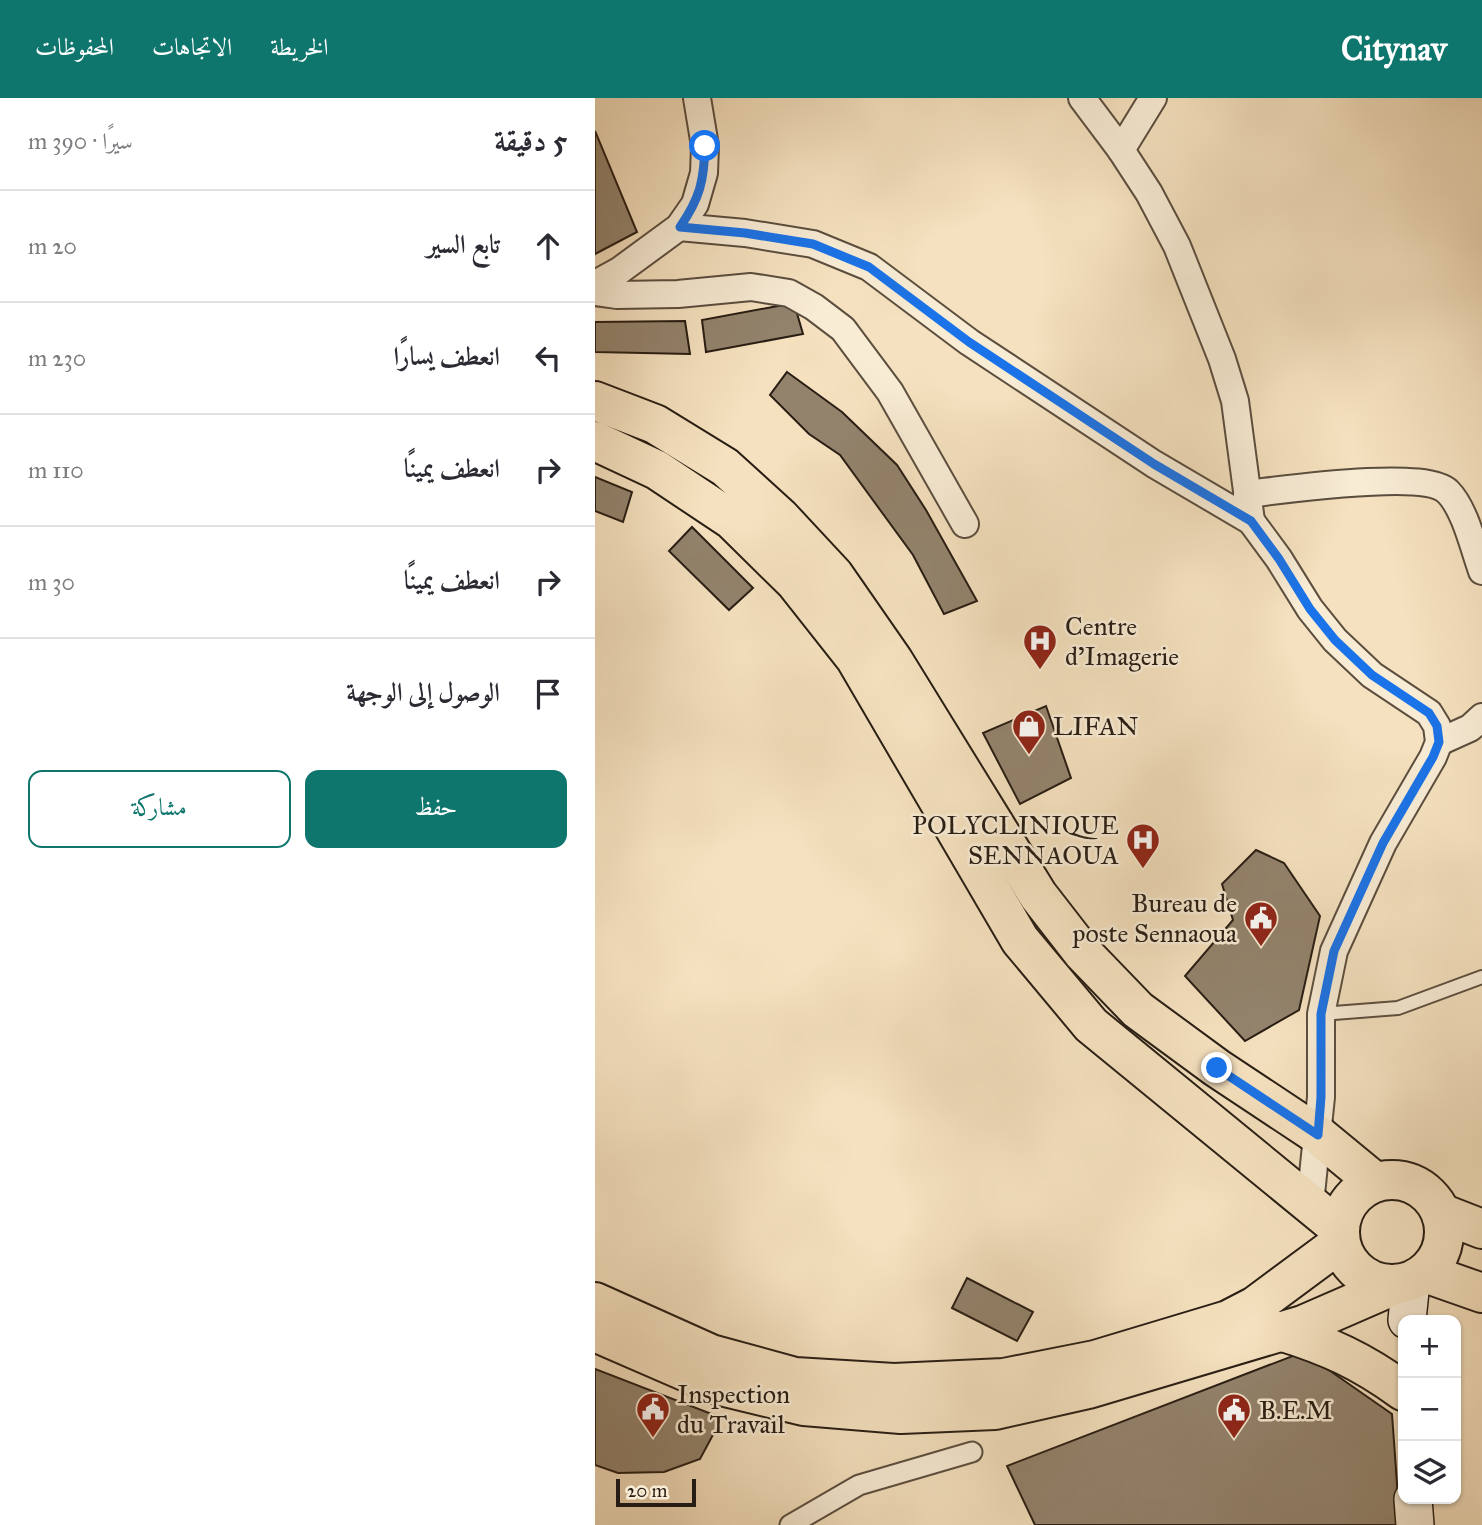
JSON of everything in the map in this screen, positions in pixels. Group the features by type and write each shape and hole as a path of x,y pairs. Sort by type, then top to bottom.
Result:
{"main road":[{"path":"595,401 655,424 725,467 780,517 834,575 894,660 1038,895 1083,953 1138,1010 1217,1068 1318,1135 1375,1182"},
{"path":"595,441 657,470 732,520 795,582 855,658 1028,951 1091,1025 1310,1204 1340,1236"},
{"path":"595,1332 716,1385 804,1406 901,1415 995,1410 1088,1389 1303,1325 1410,1280 1436,1261 1443,1246 1445,1229 1441,1213 1433,1199 1406,1181 1390,1180 1375,1182 1364,1188 1347,1205 1340,1236 1345,1257 1354,1269 1366,1278 1380,1283 1410,1280 1482,1293"},
{"path":"1441,1213 1482,1229"},
{"path":"595,1302 712,1353 795,1377 894,1383 1004,1378 1095,1360 1228,1320 1255,1306 1340,1236"},
{"path":"1408,1315 1410,1280"},
{"path":"1280,1331 1325,1345 1378,1372 1398,1387"},
{"path":"1413,1504 1415,1525"}],"street":[{"path":"595,284 619,271 680,227 695,204 704,173 705,146 697,98"},
{"path":"1082,98 1149,193 1177,246 1222,359 1235,401 1251,521"},
{"path":"1121,150 1153,98"},
{"path":"680,227 745,233 813,244 869,267 969,342 1154,464 1251,521 1310,609 1335,640 1372,675 1429,713 1437,726 1439,742 1383,843 1334,951 1321,1014 1321,1097 1310,1204"},
{"path":"595,292 617,295 678,294 751,287 789,293 814,307 843,329 890,392 965,524"},
{"path":"1247,494 1383,482 1429,484 1447,491 1458,506 1482,571"},
{"path":"1439,742 1470,728 1482,717"},
{"path":"790,1525 859,1485 971,1452"}],"lane":[{"path":"1321,1014 1398,1008 1482,977"}],"building":[{"path":"595,131 637,232 595,254"},
{"path":"794,303 803,334 706,352 702,320"},
{"path":"685,321 690,354 595,352 595,322"},
{"path":"787,372 842,412 897,465 926,510 977,601 944,614 913,555 840,455 809,434 770,395"},
{"path":"595,477 632,492 623,522 595,511"},
{"path":"692,527 753,588 729,610 669,551"},
{"name":"LIFAN","path":"1046,706 1071,778 1020,804 983,733"},
{"name":"Bureau de poste Sennaoua","path":"1256,850 1284,863 1320,916 1299,1010 1245,1041 1185,976 1233,920 1222,884"},
{"path":"967,1278 1033,1312 1017,1341 952,1308"},
{"name":"B.E.M","path":"1303,1352 1392,1414 1400,1525 1035,1525 1007,1466"},
{"name":"Inspection du Travail","path":"595,1369 722,1418 700,1459 664,1472 618,1473 595,1465"}],"place":[{"name":"Centre d'Imagerie","path":"1040,671"},
{"name":"LIFAN","path":"1029,756"},
{"name":"POLYCLINIQUE SENNAOUA","path":"1143,870"},
{"name":"Bureau de poste Sennaoua","path":"1261,948"},
{"name":"Inspection du Travail","path":"653,1439"},
{"name":"B.E.M","path":"1234,1440"}],"route":[{"path":"705,146 704,173 695,204 680,227 745,233 813,244 869,267 969,342 1154,464 1251,521 1310,609 1335,640 1372,675 1429,713 1437,726 1439,742 1433,757 1383,843 1334,951 1321,1014 1318,1135 1217,1068"}]}
